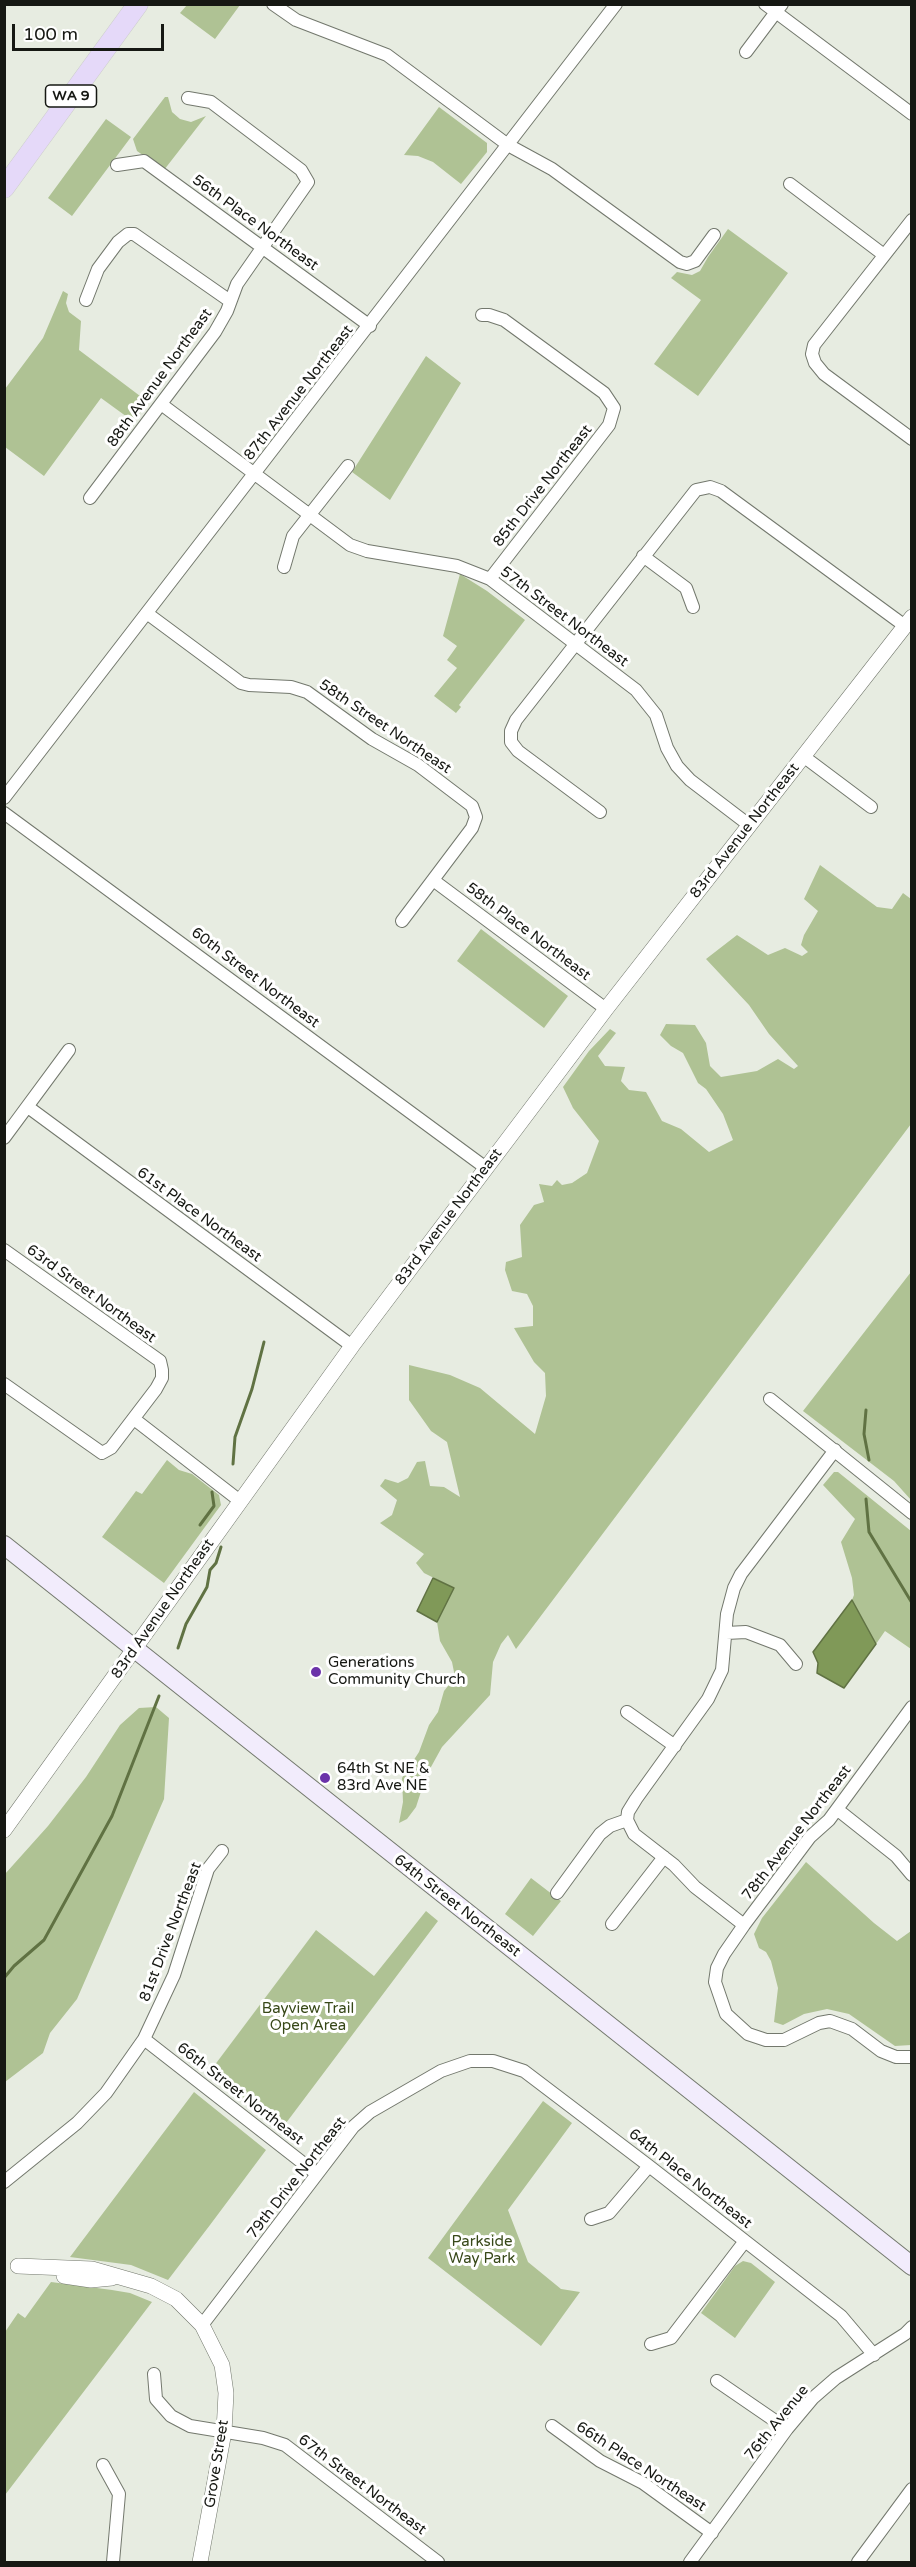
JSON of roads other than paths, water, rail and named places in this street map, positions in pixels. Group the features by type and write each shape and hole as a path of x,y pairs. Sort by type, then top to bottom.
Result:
{"main road":[{"name":"WA 9","path":"4,188 138,4"},
{"name":"64th Street Northeast","path":"4,1545 912,2266"}],"street":[{"path":"273,4 296,20 387,55 508,145 552,169 680,262 687,264 695,261 714,236"},
{"name":"87th Avenue Northeast","path":"4,798 616,4"},
{"path":"765,4 778,9 912,114"},
{"path":"746,52 778,9"},
{"name":"88th Avenue Northeast","path":"90,498 215,332 237,284 308,183 301,170 211,102 188,98"},
{"name":"56th Place Northeast","path":"117,165 144,161 370,326"},
{"path":"790,184 884,255"},
{"path":"912,220 814,345 812,354 815,363 824,374 912,439"},
{"path":"86,300 98,269 118,242 128,234 140,236 230,302"},
{"name":"85th Drive Northeast","path":"482,315 504,320 604,393 614,408 609,425 490,579"},
{"name":"57th Street Northeast","path":"161,404 309,516 357,549 457,566 490,579 645,698 656,715 667,748 677,766 690,780 749,825"},
{"path":"284,567 293,536 348,466"},
{"path":"600,812 518,751 510,737 516,720 690,495 699,488 714,488 908,621"},
{"path":"643,556 686,588 693,608"},
{"name":"58th Street Northeast","path":"148,614 241,683 291,687 307,692 372,739 418,765 468,802 476,812 472,828 433,880"},
{"name":"83rd Avenue Northeast","path":"4,1830 352,1346 606,1009 908,621"},
{"path":"803,756 871,807"},
{"name":"60th Street Northeast","path":"4,813 486,1168"},
{"path":"402,921 433,880"},
{"name":"58th Place Northeast","path":"433,880 606,1009"},
{"path":"4,1138 69,1050"},
{"name":"61st Place Northeast","path":"28,1107 352,1346"},
{"name":"63rd Street Northeast","path":"4,1250 160,1361 162,1377 134,1419"},
{"path":"4,1384 102,1453 111,1448 134,1419 240,1501"},
{"path":"770,1399 912,1513"},
{"path":"744,1925 695,1887 664,1857 634,1834 627,1820 628,1812 708,1699 717,1682 724,1657 729,1602 741,1574 835,1450"},
{"path":"726,1633 746,1632 780,1645 796,1664"},
{"name":"78th Avenue Northeast","path":"912,1707 838,1810 810,1837 744,1925 717,1968 716,1982 726,2014 748,2034 766,2040 784,2040 819,2023 830,2021 852,2029 881,2051 896,2057 912,2057"},
{"path":"627,1712 675,1746"},
{"path":"838,1810 896,1856 912,1875"},
{"path":"557,1893 600,1834 610,1826 627,1820"},
{"name":"81st Drive Northeast","path":"4,2182 85,2116 106,2093 144,2039 174,1975 208,1869 222,1851"},
{"path":"612,1924 664,1857"},
{"name":"66th Street Northeast","path":"144,2039 317,2174"},
{"name":"79th Drive Northeast","path":"202,2325 353,2127 370,2112 441,2071 470,2061"},
{"name":"64th Place Northeast","path":"470,2061 500,2062 524,2071 841,2316 874,2355"},
{"path":"591,2219 609,2212 649,2166"},
{"path":"651,2344 671,2338 745,2241"},
{"name":"Grove Street","path":"11,2265 69,2277 91,2280 118,2278 151,2286 177,2299 202,2325 222,2365 226,2393 224,2432 200,2562"},
{"name":"76th Avenue","path":"690,2562 787,2429 813,2398 836,2378 874,2355 912,2327"},
{"name":"67th Street Northeast","path":"154,2374 156,2399 171,2416 190,2426 263,2438 285,2445 438,2562"},
{"path":"717,2380 787,2429"},
{"name":"66th Place Northeast","path":"552,2426 600,2461 643,2483 712,2533"},
{"path":"103,2465 119,2494 113,2562"},
{"path":"858,2562 912,2489"}],"waterway":[{"path":"233,1464 235,1437 252,1389 264,1342"},
{"path":"866,1410 864,1434 869,1460"},
{"path":"200,1525 214,1506 212,1492"},
{"path":"866,1499 869,1532 912,1603"},
{"path":"178,1648 186,1624 207,1587 210,1570 216,1563 221,1547"},
{"path":"4,1978 14,1966 44,1940 112,1816 159,1696"}],"place":[{"name":"Generations Community Church","path":"316,1672"},
{"name":"64th St NE & 83rd Ave NE","path":"325,1778"}],"park label":[{"name":"Bayview Trail Open Area","path":"308,2018"},
{"name":"Parkside Way Park","path":"482,2250"}]}
